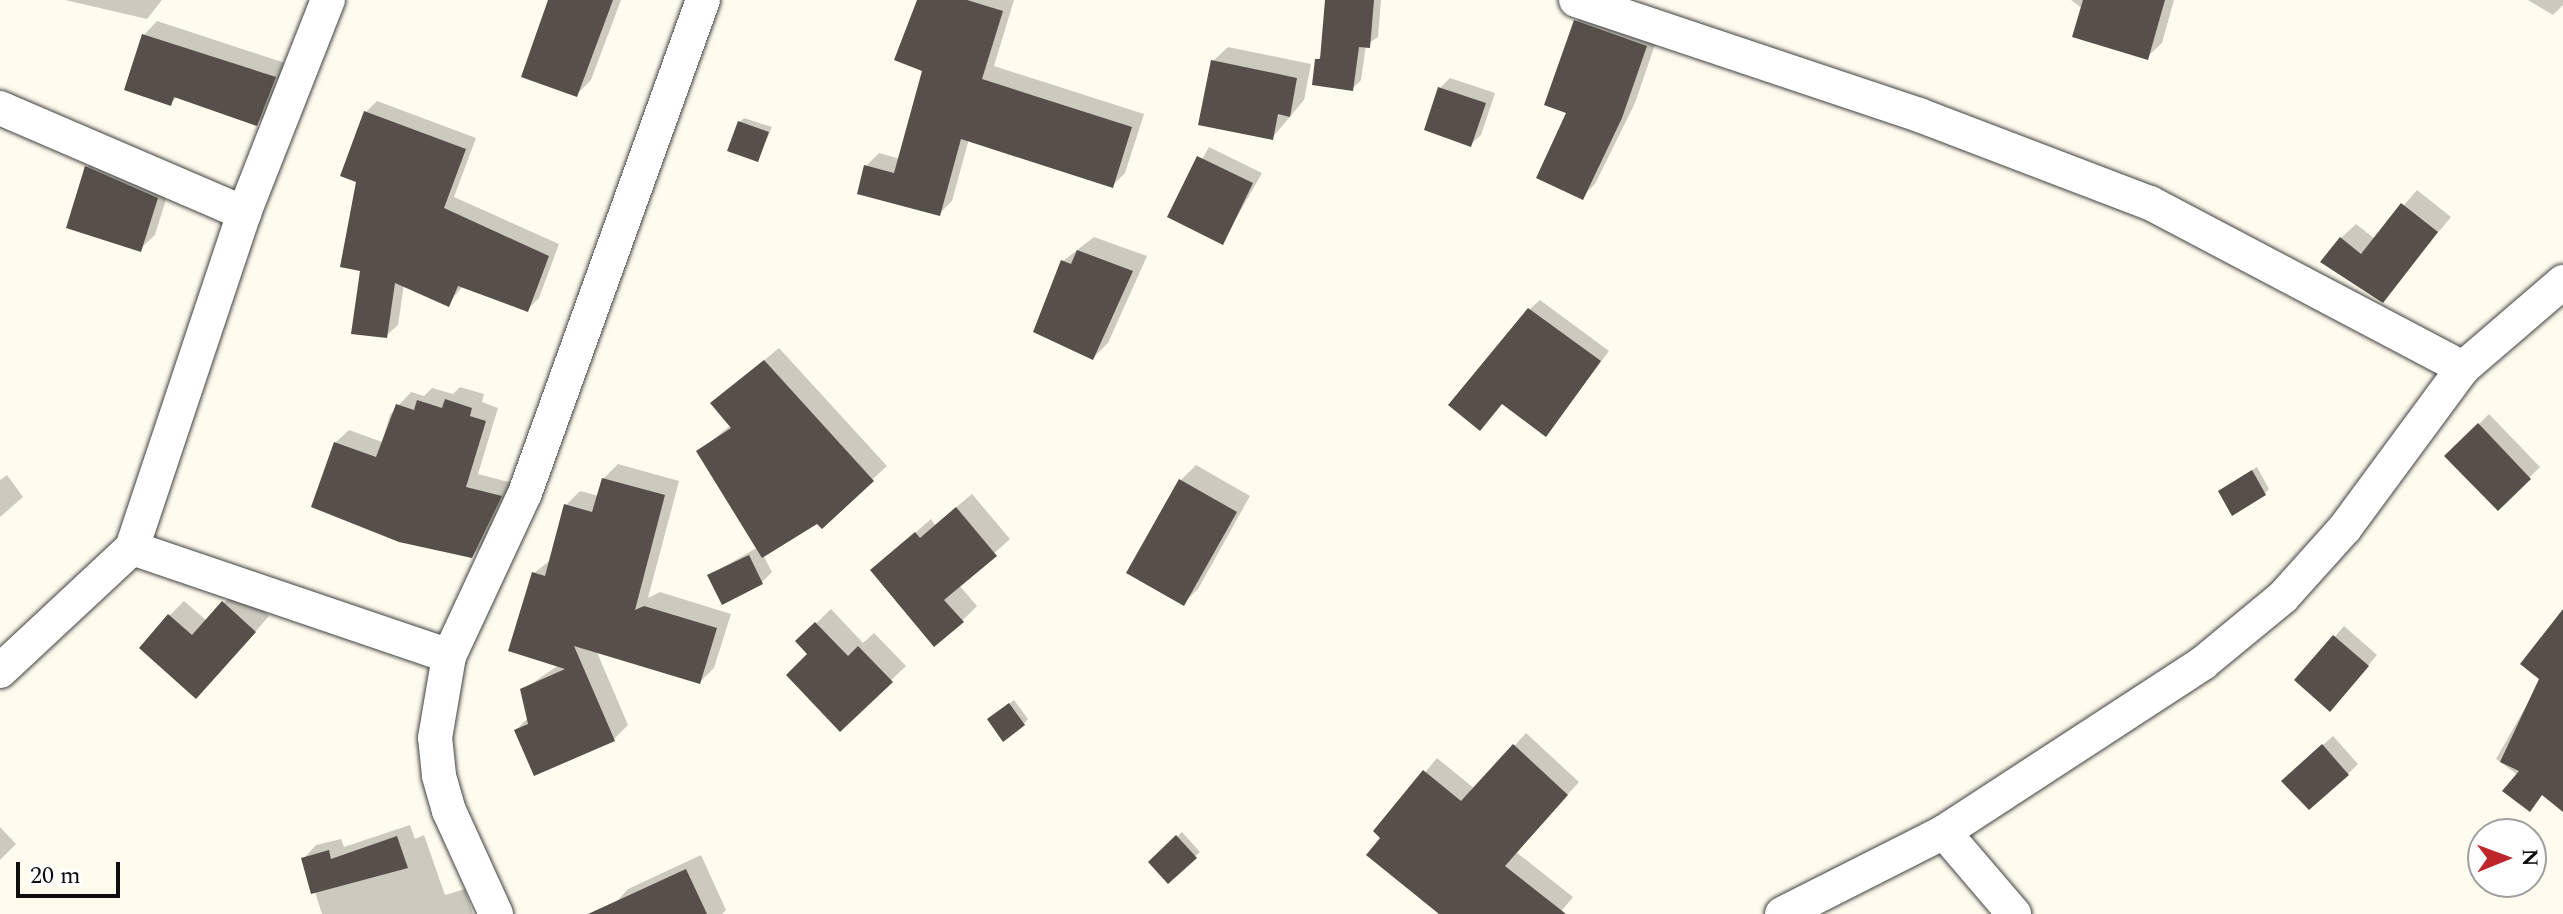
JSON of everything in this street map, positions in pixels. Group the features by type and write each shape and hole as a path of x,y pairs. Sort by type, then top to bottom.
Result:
{"street":[{"path":"0,671 132,548 244,213 328,0"},
{"path":"496,914 449,811 439,775 435,738 449,656 525,493 703,0"},
{"path":"1576,0 1919,115 2150,203 2463,368"},
{"path":"0,108 244,213"},
{"path":"1782,914 1944,832 2203,663 2283,597 2345,528 2463,368 2563,282"},
{"path":"132,548 449,656"},
{"path":"1944,832 2014,914"}],"building":[{"path":"548,0 613,0 577,97 521,77"},
{"path":"917,0 967,0 1003,11 982,79 1132,127 1113,188 961,139 940,216 857,194 864,165 894,173 922,71 894,60"},
{"path":"1325,0 1374,0 1370,48 1359,47 1353,91 1312,85 1315,59 1320,59"},
{"path":"2083,0 2165,0 2148,60 2072,37"},
{"path":"1574,20 1647,46 1622,118 1583,200 1536,178 1566,113 1544,105"},
{"path":"142,34 276,77 257,126 174,97 171,106 124,90"},
{"path":"1211,60 1297,78 1290,117 1278,114 1273,140 1198,125"},
{"path":"1438,87 1486,103 1471,147 1424,130"},
{"path":"364,111 466,149 444,208 549,256 528,312 458,286 449,307 395,283 387,338 351,334 360,271 340,267 356,182 340,176"},
{"path":"738,121 769,132 758,162 727,151"},
{"path":"1197,156 1253,183 1223,245 1167,217"},
{"path":"85,166 158,198 141,252 66,228"},
{"path":"2401,203 2438,232 2383,303 2320,262 2340,237 2361,254"},
{"path":"1077,250 1133,271 1093,360 1033,332 1061,260 1071,264"},
{"path":"1528,308 1601,361 1546,437 1502,404 1480,431 1448,405"},
{"path":"764,360 874,481 822,529 817,524 762,558 696,451 731,428 710,403"},
{"path":"445,399 472,408 470,416 486,421 466,487 502,496 472,558 399,542 311,507 334,442 376,457 396,404 414,410 417,400 442,408"},
{"path":"2478,423 2531,479 2498,511 2444,456"},
{"path":"2252,470 2266,495 2232,516 2218,491"},
{"path":"602,478 665,495 635,610 644,606 717,628 700,684 574,646 615,741 534,776 514,730 528,724 520,689 565,669 508,651 532,572 545,576 564,504 592,512"},
{"path":"1179,479 1237,512 1184,606 1126,573"},
{"path":"956,507 997,556 944,600 964,622 934,647 870,570 915,532 920,538"},
{"path":"749,555 763,584 722,605 707,575"},
{"path":"222,601 256,632 196,699 139,648 168,614 192,635"},
{"path":"2563,609 2563,812 2542,795 2530,812 2502,791 2519,771 2500,762 2539,679 2520,664"},
{"path":"815,622 848,656 858,646 893,682 840,732 786,675 807,654 795,641"},
{"path":"2333,635 2369,666 2330,712 2294,680"},
{"path":"1009,703 1025,725 1003,742 987,719"},
{"path":"1513,744 1568,795 1505,866 1566,914 1439,914 1366,855 1380,838 1373,831 1423,770 1461,801"},
{"path":"2322,744 2349,775 2309,810 2281,781"},
{"path":"1176,835 1197,858 1168,884 1148,862"},
{"path":"397,836 408,868 311,894 301,858 329,850 331,859"},
{"path":"686,869 707,914 588,914"}]}
